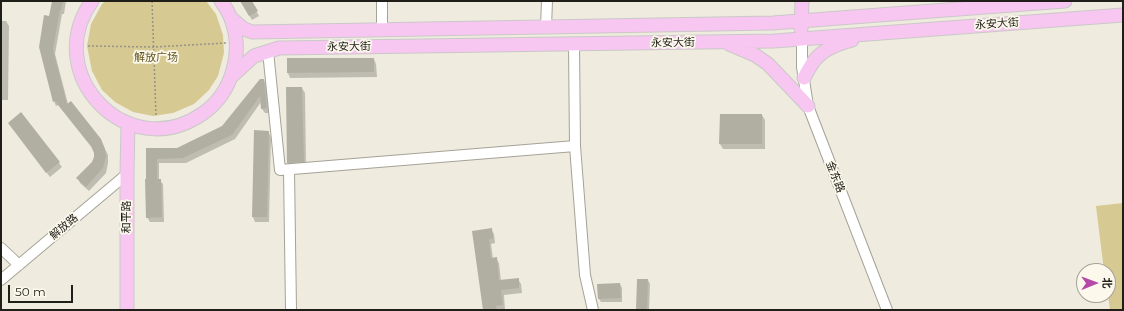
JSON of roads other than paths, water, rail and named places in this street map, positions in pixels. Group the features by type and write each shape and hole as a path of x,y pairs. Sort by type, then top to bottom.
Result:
{"main road":[{"path":"92,1 83,7 76,45 82,78 100,105 113,116 128,123 156,129 170,128 184,124 196,118 208,110 226,89 236,62 236,42 232,20 221,1"},
{"path":"802,1 802,39"},
{"name":"永安大街","path":"232,20 244,29 252,32 773,23 963,5 1065,1"},
{"name":"永安大街","path":"232,76 254,56 278,48 774,41 1123,15"},
{"path":"804,78 813,61 822,53 838,44 870,34"},
{"path":"723,42 755,55 768,64 808,106"},
{"name":"和平路","path":"127,310 128,123"}],"street":[{"path":"382,1 382,30"},
{"path":"546,27 547,1"},
{"name":"金东路","path":"802,39 802,67 808,106 887,310"},
{"path":"574,44 575,146 585,275 593,310"},
{"path":"268,52 280,170 575,146"},
{"path":"289,170 292,310"},
{"name":"解放路","path":"1,280 127,174"},
{"path":"1,248 19,265"}],"park label":[{"name":"解放广场","path":"156,58"}]}
